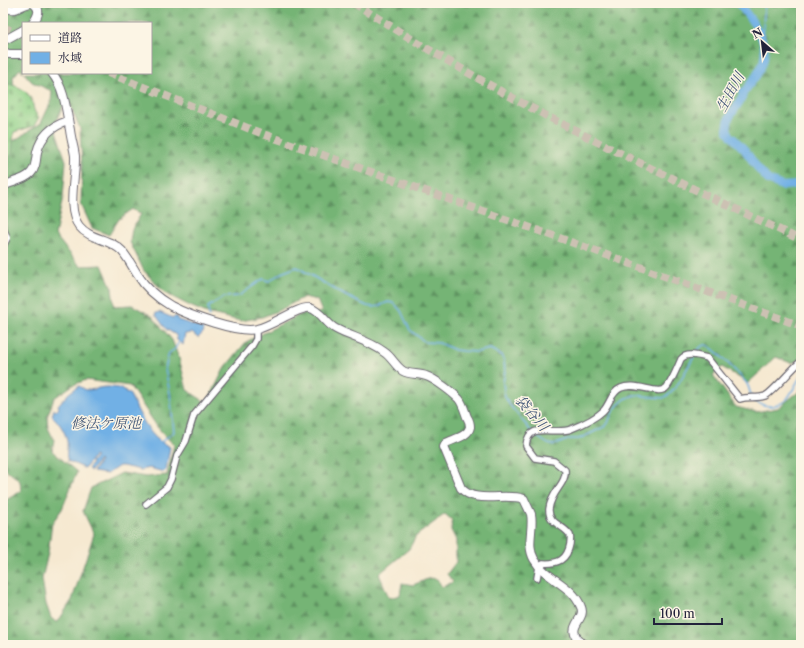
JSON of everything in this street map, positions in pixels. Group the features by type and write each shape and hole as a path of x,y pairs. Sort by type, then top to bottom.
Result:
{"street":[{"path":"3,6 11,10 16,10 31,3 38,7 39,11 38,16 34,22"},
{"path":"3,42 22,31"},
{"path":"3,52 9,54 22,54"},
{"path":"53,74 62,91 75,156 73,210 75,219 79,226 92,237 120,248 147,287 172,306 234,328 256,330 304,307 311,308 334,328 383,351 402,371 406,373 425,375 449,391 459,400 470,423 470,428 463,436 450,440 444,447 461,488 466,494 474,497 510,496 524,499 531,514 531,551 539,567 574,594 582,608 574,634 584,645"},
{"path":"3,186 21,179 31,173 35,164 37,151 45,134 68,121"},
{"path":"3,230 6,238 3,244"},
{"path":"146,504 167,487 178,456 186,441 194,416 252,346 256,339 256,330"},
{"path":"537,578 539,567 543,562 553,564 561,560 568,552 570,539 569,535 553,521 549,511 552,496 563,482 566,475 565,470 554,461 536,458 532,455 526,446 529,435 541,430 556,432 564,431 594,418 602,413 615,392 627,386 635,386 658,391 664,390 668,386 683,356 707,358 740,398 764,396 770,393 799,363"}],"green space":[{"path":"3,3 801,3 801,360 791,363 776,357 748,383 722,367 713,375 736,407 756,412 778,408 801,390 801,645 3,645 3,502 21,491 20,481 3,467 3,148 41,123 51,102 52,91 32,82 25,74 152,74 152,22 22,22 22,71 20,69 13,77 14,94 3,91","holes":["67,98 80,128 82,165 81,204 92,228 109,235 119,219 133,209 141,214 132,229 130,242 144,271 165,293 207,313 241,321 262,317 282,309 304,297 317,300 322,312 311,314 303,313 246,342 224,369 207,403 187,390 179,358 172,340 152,316 132,305 114,306 112,288 102,265 80,266 55,235 63,197 66,161 54,125","86,380 130,386 158,428 174,445 167,475 146,477 122,473 91,488 83,511 94,534 72,600 57,623 51,618 46,604 42,579 48,553 52,523 62,509 77,472 52,451 54,440 48,428 47,417 54,398 73,385","445,514 452,520 451,530 456,540 456,562 447,574 453,582 442,587 437,579 430,578 413,585 402,583 400,595 389,598 379,574 409,549 416,536"]},
{"path":"3,83 15,86 25,91 30,97 34,110 39,117 34,126 14,132 12,154 7,161 3,160"}],"water":[{"path":"159,312 173,318 176,316 178,320 202,328 204,332 198,338 192,333 185,334 183,345 177,340 176,335 166,329 155,314"},
{"name":"修法ケ原池","path":"79,386 86,390 102,387 113,387 129,393 151,433 161,442 170,447 166,470 164,472 149,468 140,470 119,466 107,474 93,472 100,461 99,460 91,471 88,469 92,463 91,462 96,457 94,456 84,468 68,461 67,441 65,434 52,416 54,409 56,411 59,408 58,405 69,393"}],"waterway":[{"name":"生田川","path":"738,3 755,25 763,41 764,58 753,81 743,93 742,98 729,118 727,129 730,135 744,149 768,180 782,186 801,185"},
{"path":"762,38 765,3"},
{"name":"袋谷川","path":"240,295 263,279 269,281 281,273 297,267 346,296 367,306 373,307 388,302 394,303 401,311 410,330 425,342 439,343 455,350 463,351 477,352 490,349 501,355 504,361 505,371 503,383 505,397 531,431"},
{"path":"209,316 208,307 224,297 238,296"},
{"path":"202,331 205,324"},
{"path":"161,442 174,432 170,393 165,369 169,353 175,349 180,340"},
{"name":"袋谷川","path":"696,354 703,345 710,347 745,381 751,396"},
{"name":"袋谷川","path":"533,434 548,444 554,445 570,439 579,439 604,427 608,423 612,413 625,399 634,395 663,398 668,395 676,386 694,357"},
{"name":"袋谷川","path":"752,399 760,404 769,406 782,403 790,395 801,375"}],"tunnel":[{"path":"354,3 439,56 526,105 628,157 801,240"},
{"path":"3,27 22,36"},
{"path":"111,74 263,134 585,247 801,326"}]}
